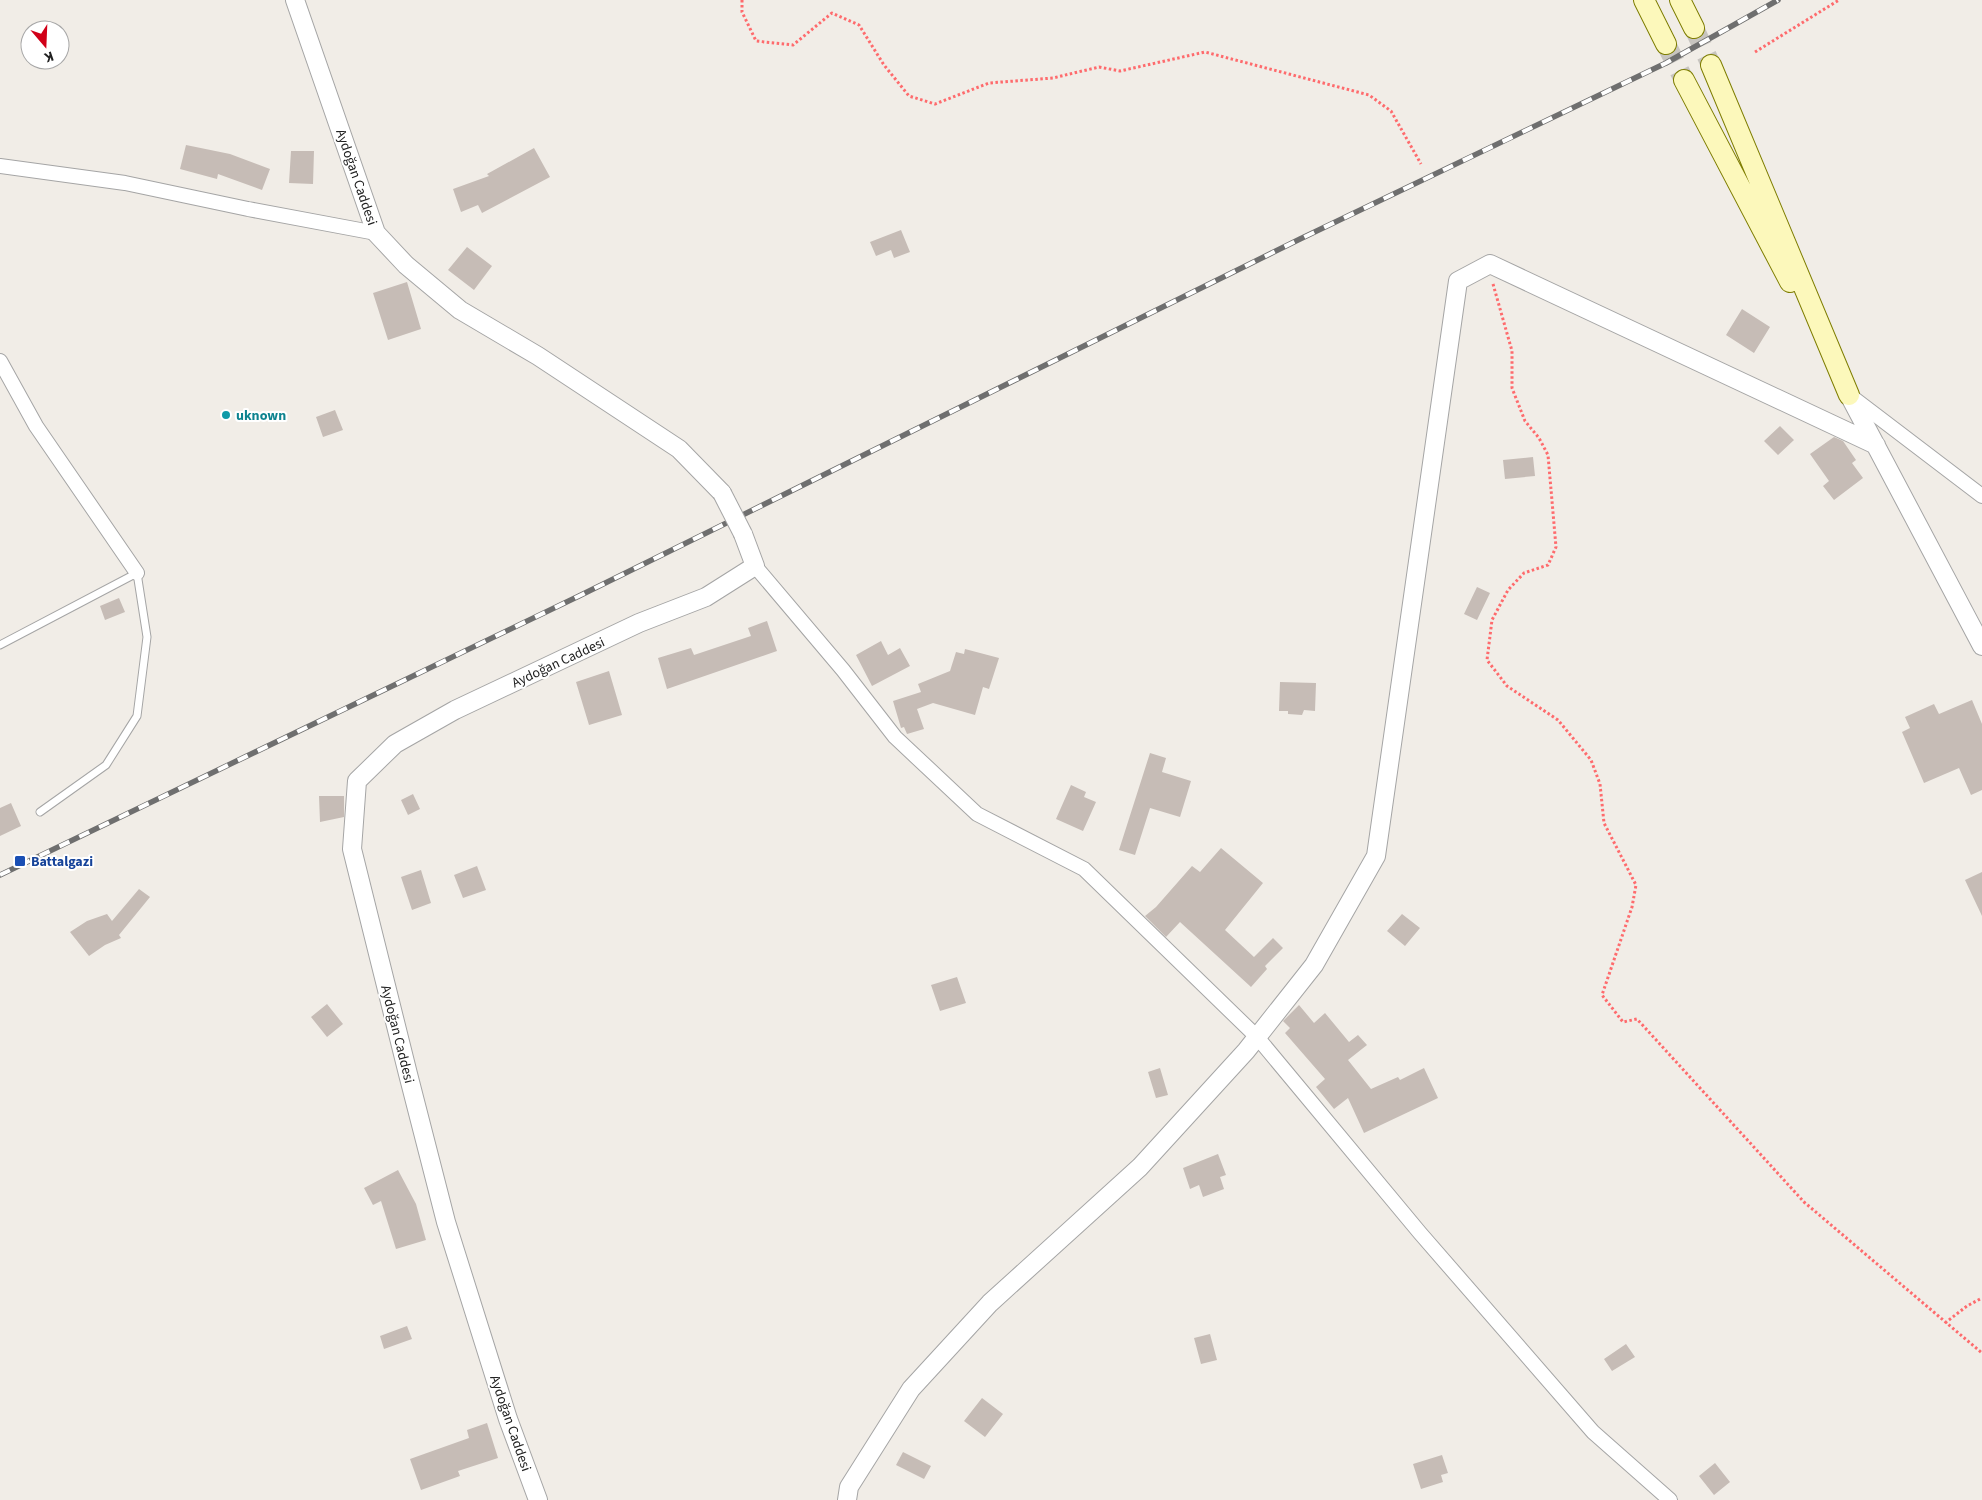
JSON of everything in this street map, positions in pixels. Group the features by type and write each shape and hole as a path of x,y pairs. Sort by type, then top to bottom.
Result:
{"main road":[{"path":"1644,0 1666,44"},
{"path":"1680,0 1694,28"},
{"path":"1711,65 1849,395"},
{"path":"1684,80 1849,395"}],"street":[{"name":"Aydoğan Caddesi","path":"295,0 376,233 406,265 460,310 538,356 679,449 722,493 743,534 755,566 706,597 639,623 455,710 395,744 357,782 352,849 408,1074 446,1222 508,1419 538,1500"},
{"path":"0,166 125,183 376,233"},
{"path":"847,1500 849,1487 911,1389 990,1302 1140,1167 1257,1037 1314,965 1376,856 1458,281 1490,264 1876,446"},
{"path":"0,361 36,426 138,573"},
{"path":"1849,395 1982,646"},
{"path":"1849,395 1982,496"},
{"path":"755,566 843,670 895,736 977,814 1084,869 1257,1037 1420,1233 1593,1432 1670,1500"}],"lane":[{"path":"0,645 138,573 147,637 137,716 106,765 40,812"}],"path":[{"path":"742,0 742,12 756,42 793,45 832,13 859,25 884,65 908,96 935,104 989,83 1053,78 1098,67 1120,70 1205,52 1369,95 1391,111 1421,164"},
{"path":"1755,52 1839,0"},
{"path":"1490,264 1494,289 1512,351 1512,388 1525,420 1539,438 1548,455 1556,547 1548,565 1524,573 1508,590 1492,620 1488,660 1506,686 1558,720 1591,760 1600,784 1604,824 1636,885 1632,907 1602,995 1623,1022 1637,1019 1804,1202 1982,1353"},
{"path":"1945,1323 1967,1306 1982,1298"}],"building":[{"path":"186,145 230,154 270,169 262,190 218,174 217,179 180,169"},
{"path":"534,148 550,177 482,213 478,205 461,212 453,189 489,176 487,174"},
{"path":"291,151 314,151 313,184 289,183"},
{"path":"901,230 910,252 894,258 891,250 876,256 870,242"},
{"path":"467,247 492,266 474,290 448,270"},
{"path":"407,282 421,329 388,340 373,293"},
{"path":"1742,309 1770,327 1754,353 1726,335"},
{"path":"335,410 343,430 323,437 316,417"},
{"path":"1780,426 1794,440 1778,455 1764,441"},
{"path":"1834,437 1843,441 1856,460 1852,463 1863,478 1834,500 1823,486 1829,481 1810,454"},
{"path":"1533,457 1535,476 1505,479 1503,460"},
{"path":"1477,587 1490,593 1477,620 1464,614"},
{"path":"119,598 125,612 105,620 100,606"},
{"path":"767,621 777,651 667,689 658,658 691,648 694,655 751,636 748,628"},
{"path":"881,641 888,655 900,648 910,666 872,686 856,655"},
{"path":"965,649 999,658 989,689 983,687 975,715 933,703 917,709 924,729 907,734 904,727 901,728 893,701 921,692 918,684 950,671 956,652 964,654"},
{"path":"609,671 622,715 589,725 576,682"},
{"path":"1280,682 1316,683 1315,711 1304,710 1302,715 1288,714 1288,711 1279,711"},
{"path":"1972,700 1982,724 1982,790 1971,795 1959,768 1924,783 1902,732 1910,728 1905,717 1934,704 1939,714"},
{"path":"1150,753 1166,758 1162,772 1191,781 1180,817 1150,808 1135,855 1119,850"},
{"path":"1071,785 1086,792 1084,797 1096,802 1083,831 1056,819"},
{"path":"413,794 420,809 408,815 401,800"},
{"path":"319,796 344,796 344,817 320,822"},
{"name":"Battalgazi","path":"11,803 21,826 0,836 0,808"},
{"path":"1221,848 1263,883 1225,930 1254,957 1273,938 1283,948 1265,966 1267,969 1251,987 1180,922 1166,937 1145,916 1156,907 1192,866 1200,872"},
{"path":"477,866 486,890 463,898 454,875"},
{"path":"421,870 431,903 412,910 401,877"},
{"path":"1982,872 1982,916 1965,880"},
{"path":"139,889 150,897 119,935 121,938 105,945 89,956 70,932 87,921 107,914 112,921"},
{"path":"1402,914 1420,928 1405,946 1387,931"},
{"path":"957,977 966,1003 940,1011 931,985"},
{"path":"327,1004 343,1024 327,1037 311,1017"},
{"path":"1299,1005 1314,1023 1325,1013 1349,1042 1358,1035 1367,1045 1348,1060 1371,1089 1398,1077 1400,1080 1424,1068 1438,1098 1364,1133 1348,1098 1334,1109 1316,1087 1325,1079 1285,1033 1290,1028 1283,1021"},
{"path":"1160,1068 1168,1095 1156,1098 1148,1072"},
{"path":"1218,1154 1226,1175 1220,1177 1224,1189 1203,1197 1199,1185 1190,1189 1183,1168"},
{"path":"398,1170 416,1204 426,1240 396,1249 381,1201 373,1205 364,1188"},
{"path":"407,1326 412,1339 384,1349 380,1336"},
{"path":"1210,1334 1217,1360 1201,1364 1194,1338"},
{"path":"1626,1344 1635,1357 1612,1371 1604,1359"},
{"path":"982,1398 1003,1414 985,1437 964,1421"},
{"path":"487,1423 498,1458 458,1471 460,1476 421,1490 410,1459 469,1438 467,1430"},
{"path":"903,1452 931,1466 924,1479 896,1465"},
{"path":"1442,1455 1448,1473 1441,1475 1443,1482 1421,1489 1413,1464"},
{"path":"1715,1463 1730,1482 1714,1495 1699,1476"}],"tunnel":[{"path":"1694,28 1711,65"},
{"path":"1666,44 1684,80"}],"railway":[{"path":"0,875 579,596 1300,239 1666,63 1778,0"}],"place":[{"name":"uknown","path":"226,415"},
{"name":"Battalgazi","path":"20,861"}]}
